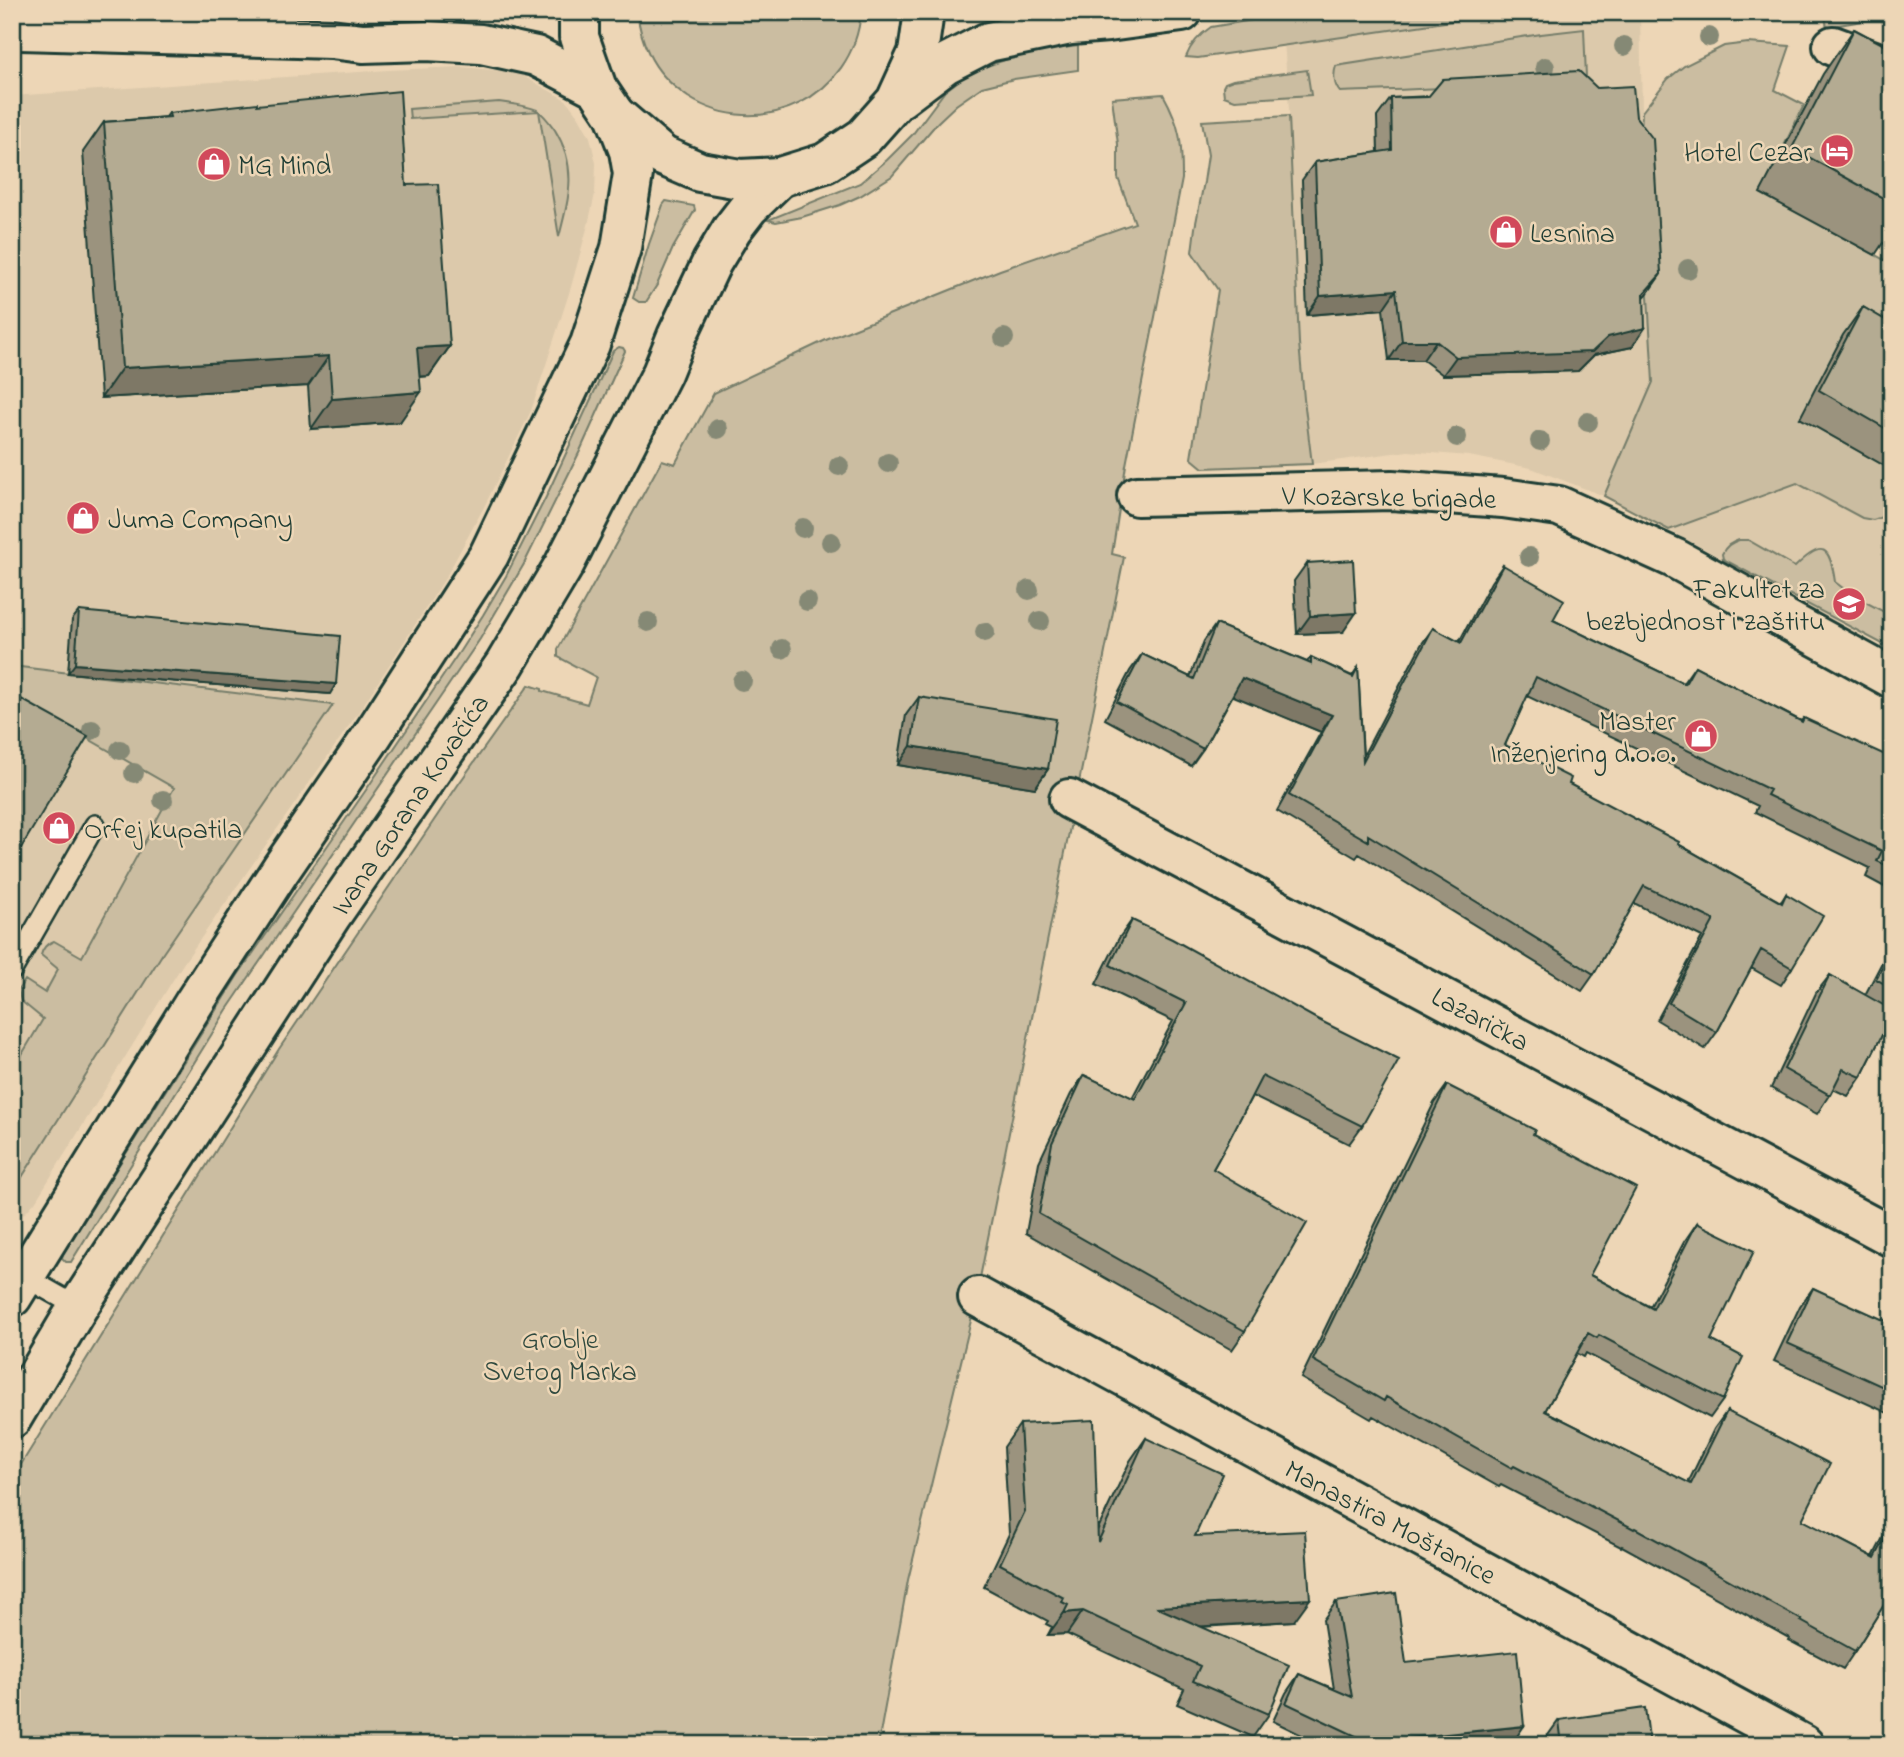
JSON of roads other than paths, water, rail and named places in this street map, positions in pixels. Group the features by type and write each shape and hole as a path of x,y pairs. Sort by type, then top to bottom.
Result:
{"main road":[{"path":"17,30 124,12"},
{"path":"17,1281 281,869 368,743 489,555 590,344 621,248 633,174 629,151 579,37 579,12"},
{"path":"896,101 918,53 923,12"},
{"path":"17,30 331,39 363,43 426,41 481,44 536,56 606,102 663,156 700,172 740,179 780,177 825,163 864,137 896,101 945,64 988,41 1071,25 1182,12"},
{"path":"1833,46 1892,66"},
{"name":"Ivana Gorana Kovačića","path":"12,1418 78,1307 331,916 505,664 564,565 662,373 712,262 749,207 780,177"},
{"name":"V Kozarske brigade","path":"1137,496 1392,490 1503,498 1559,506 1674,558 1892,678"},
{"name":"Lazarička","path":"1069,799 1892,1237"},
{"name":"Manastira Moštanice","path":"978,1297 1804,1745"}],"lane":[{"path":"12,970 95,825"},
{"path":"17,1281 78,1307"}],"place":[{"name":"Hotel Cezar","path":"1837,151"},
{"name":"MG Mind","path":"214,164"},
{"name":"Lesnina","path":"1506,232"},
{"name":"Juma Company","path":"83,518"},
{"name":"Fakultet za bezbjednost i zaštitu","path":"1849,604"},
{"name":"Master Inženjering d.o.o.","path":"1701,736"},
{"name":"Orfej kupatila","path":"59,828"}],"park label":[{"name":"Groblje Svetog Marka","path":"560,1354"}]}
